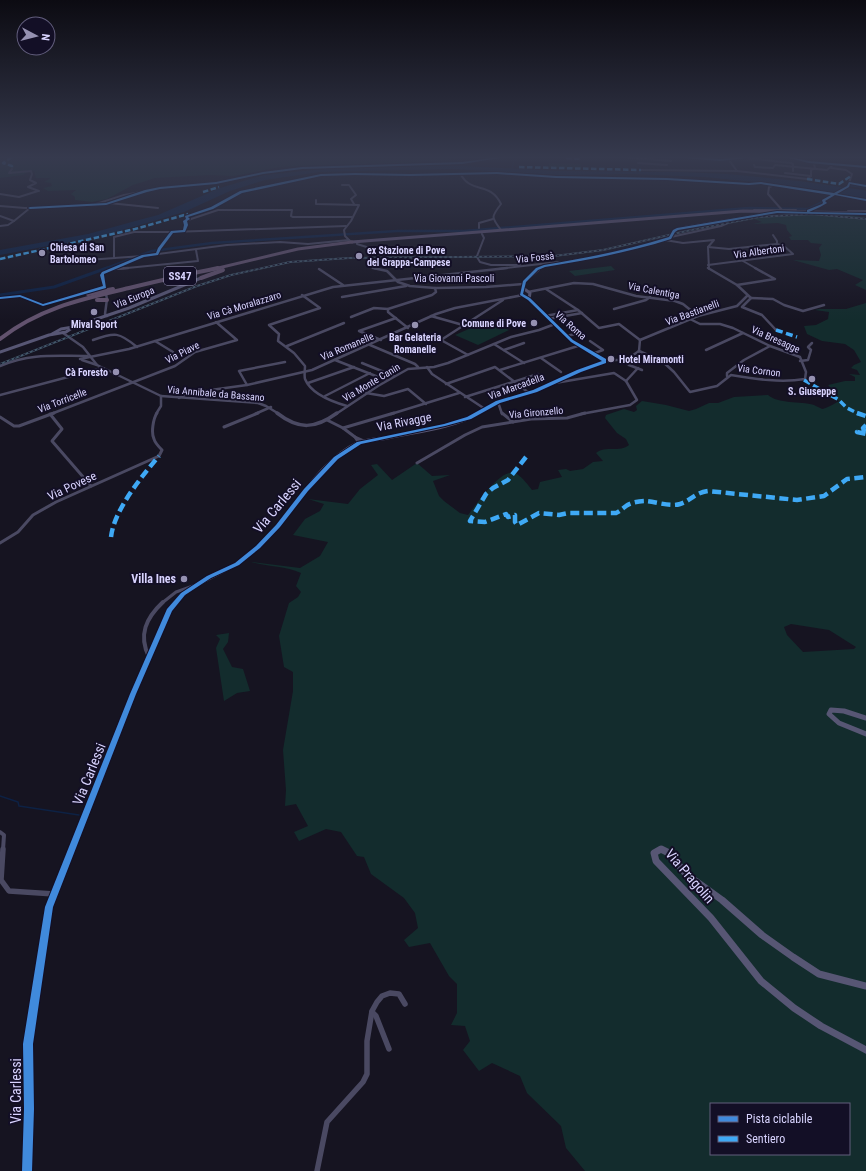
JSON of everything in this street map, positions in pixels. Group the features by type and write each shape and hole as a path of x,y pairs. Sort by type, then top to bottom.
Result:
{"highway":[{"name":"SS47","path":"0,344 21,326 53,310 106,294 310,247 351,241"},
{"path":"201,278 247,261"},
{"name":"SS47","path":"0,339 19,325 55,308 158,281 224,267"},
{"path":"53,310 97,300 106,294"},
{"path":"0,334 19,325"}],"main road":[{"name":"SS47","path":"351,241 357,242 500,229 733,212"},
{"path":"717,213 749,212 754,213 755,215 774,212"},
{"name":"SS47","path":"804,212 866,213"},
{"name":"Via Fossà","path":"577,260 609,254 665,240 677,229 755,215"},
{"path":"522,291 540,267 577,260"},
{"name":"Via Europa","path":"0,352 52,334 68,331 73,327 96,320 201,278"},
{"path":"522,291 529,293"},
{"path":"522,291 529,293"},
{"name":"Via Roma","path":"522,291 567,337 578,346 605,360"},
{"path":"529,293 529,299"},
{"path":"555,383 579,371 604,362 605,360"},
{"name":"Via Marcadella","path":"485,409 498,402 529,393 555,383"},
{"name":"Via Rivagge","path":"331,463 342,454 364,441 445,425 469,418 485,409"},
{"name":"Via Carlessi","path":"27,1171 29,1109 28,1044 49,907 169,610 183,594 198,584 236,564 258,547 331,463"},
{"path":"866,718 851,712 836,709 831,710 829,714 839,723 866,734"},
{"name":"Via Pragolin","path":"866,986 819,974 762,935 722,900 686,874 670,853 661,849 654,853 656,861 711,918 761,980 794,1008 821,1026 866,1050"}],"street":[{"path":"0,226 12,224 26,212"},
{"path":"184,231 186,225 185,221 213,212"},
{"path":"293,212 291,216 293,217 352,217"},
{"path":"351,241 345,235 346,226 351,221 355,212"},
{"path":"495,212 492,216 500,229"},
{"path":"816,212 866,213"},
{"path":"0,216 14,221"},
{"path":"493,219 479,223 478,226 484,238 477,257 480,261 488,265 520,265 501,268"},
{"path":"672,235 728,223"},
{"path":"115,258 113,254 114,237 134,232 346,226"},
{"path":"158,252 172,232"},
{"name":"Via Albertoni","path":"772,235 777,241 777,244"},
{"path":"665,240 683,242 706,240 715,241 709,244 708,247 708,265 710,271 736,285 751,298 773,299 784,305 804,311 824,305"},
{"path":"108,315 105,314 107,310 106,294 102,275 109,270 141,256 158,252 196,250 227,245 270,242 308,244 351,241"},
{"path":"357,242 357,244 373,249 372,256"},
{"name":"Via Albertoni","path":"708,247 729,249 777,244 784,246 792,255 708,265"},
{"path":"109,270 198,261 196,250"},
{"path":"59,262 115,258 136,254 141,256"},
{"name":"Via Giovanni Pascoli","path":"371,260 371,267 387,271 398,282 407,286 435,288 486,287 514,284 522,291"},
{"name":"Via Fossà","path":"396,280 577,260"},
{"path":"736,285 775,279 743,260"},
{"path":"319,269 343,285"},
{"name":"Via Cà Moralazzaro","path":"88,357 99,356 137,347 302,296 343,285 396,280"},
{"name":"Via Calentiga","path":"546,289 580,282 611,288 636,296 666,298 680,302 698,316"},
{"path":"342,297 407,286"},
{"path":"351,317 374,308 388,310 432,295 436,292 435,288"},
{"path":"529,293 546,289 570,304 599,328 619,324 640,340 638,351 624,360 605,360"},
{"name":"Via Romanelle","path":"179,398 189,393 247,385 306,372 408,328 431,316 455,308 506,299 522,291"},
{"path":"0,298 20,296 43,305 106,294"},
{"path":"302,296 320,308 269,325 279,334 278,341 281,345 287,346 344,323"},
{"name":"Via Bastianelli","path":"640,340 698,316 737,306 747,296"},
{"path":"614,309 646,300 650,297"},
{"path":"751,298 742,307 762,316 776,330"},
{"path":"468,355 441,340 506,299"},
{"path":"96,320 107,310"},
{"path":"388,310 408,328"},
{"path":"547,318 578,310"},
{"path":"565,313 568,316"},
{"path":"547,318 583,314"},
{"path":"431,316 463,325"},
{"path":"381,340 359,331 396,318"},
{"name":"Via Bresagge","path":"690,319 700,324 720,324 770,346 800,357 800,361 806,372 805,379 802,381"},
{"name":"Via Piave","path":"131,382 175,366 195,352 237,340 216,322"},
{"path":"544,328 555,324"},
{"path":"544,328 558,328"},
{"name":"Via Monte Canin","path":"327,420 386,380 410,368 427,367 451,362 510,338 544,328"},
{"name":"Via Annibale da Bassano","path":"68,331 84,348 88,357 97,365 161,396 245,402 271,407 283,419 295,425 314,425 327,420"},
{"path":"93,340 117,333 122,334 137,347"},
{"path":"706,350 743,333"},
{"path":"567,337 577,335"},
{"path":"155,341 173,352"},
{"name":"Via Roma","path":"590,341 603,350 592,354"},
{"path":"504,350 524,343"},
{"path":"800,361 808,360 811,350 808,347 812,343"},
{"path":"494,344 524,363"},
{"path":"370,345 415,364 418,367"},
{"path":"287,346 305,366 305,378 308,383 315,390 325,396 347,406"},
{"path":"500,370 578,346"},
{"path":"727,376 727,373 733,368 770,346"},
{"name":"Via Cornon","path":"638,351 662,361 674,372 690,392 716,386 727,376 736,375 759,380 802,381"},
{"path":"1,366 24,357 33,356 88,357"},
{"path":"70,357 97,365"},
{"path":"80,359 88,357"},
{"path":"541,358 561,372"},
{"path":"335,360 386,380"},
{"path":"624,360 629,365 642,370"},
{"path":"247,385 239,371 285,362"},
{"path":"362,363 394,376"},
{"path":"308,383 355,367"},
{"path":"427,367 432,374 485,409"},
{"name":"Via Torricelle","path":"0,395 102,368"},
{"path":"446,384 495,368 515,381 529,393"},
{"path":"626,381 638,368"},
{"path":"325,396 370,373"},
{"name":"Via Marcadella","path":"555,383 611,373 626,381"},
{"path":"465,397 538,374"},
{"name":"Via Gironzello","path":"417,464 470,432 482,427 539,418 567,418 590,410 630,405 637,400 626,381"},
{"name":"Via Torricelle","path":"0,417 16,426 131,382"},
{"path":"366,393 384,396 408,389 426,404"},
{"path":"343,428 459,393"},
{"name":"Via Povese","path":"0,543 18,532 33,515 91,486 159,456 162,450 154,440 153,434 155,416 161,406 161,396"},
{"path":"498,402 502,414 513,422"},
{"path":"224,427 271,407"},
{"path":"50,414 62,429 52,441 91,486"},
{"name":"Via Rivagge","path":"327,420 343,428 359,443"},
{"name":"Via Rivagge","path":"355,438 364,441"},
{"path":"149,657 144,648 143,637 148,623 156,610 166,599 175,593 198,584"},
{"path":"0,832 4,835 1,880 9,891 54,894"},
{"path":"317,1171 328,1122 363,1082 368,1071 366,1049 368,1028 374,1007 382,996 388,992 399,994 405,1004"},
{"path":"372,1012 376,1016 389,1049"}],"green space":[{"path":"786,213 848,214 866,218 866,290 855,285 863,280 837,269 829,270 793,260 819,261 821,255 819,248 822,244 811,243 808,240 791,240 789,237 792,236 787,230 786,225 778,223 753,224 762,222 754,219 742,221 755,216 785,215"},
{"path":"611,266 615,270 575,276 569,271"},
{"path":"866,303 866,1171 585,1171 566,1148 561,1126 527,1093 520,1076 492,1063 479,1071 463,1050 470,1041 465,1026 451,1025 457,1013 457,984 449,976 430,943 409,947 404,940 418,928 415,913 404,898 371,874 364,857 357,856 341,832 326,829 299,841 294,832 308,826 296,804 285,806 286,790 283,750 293,691 293,672 284,667 279,636 289,603 298,597 301,592 296,586 301,573 289,569 251,562 300,568 320,556 328,542 293,535 305,519 320,511 324,504 308,499 348,504 360,489 378,475 371,465 377,464 392,480 417,463 432,476 450,475 433,481 439,496 460,513 468,515 483,495 497,480 511,472 517,474 532,490 538,489 540,482 562,477 558,470 566,469 570,471 583,469 593,462 603,461 596,453 629,445 626,439 617,433 605,418 606,415 624,409 634,412 637,410 636,406 642,401 689,411 709,403 718,403 734,397 768,395 777,400 814,405 822,409 826,408 839,401 834,397 838,395 828,385 845,381 855,381 855,377 849,374 860,375 857,370 851,368 861,362 854,350 845,344 822,341 807,334 804,326 816,325 828,319 829,312 815,310 846,309","holes":["791,624 829,630 856,647 854,649 803,652 787,635 784,627"]},
{"path":"487,321 509,330 478,345 455,335"},
{"path":"229,633 228,642 223,649 232,667 243,669 250,691 237,693 224,701 216,648 220,639 216,635"}],"water":[{"path":"166,212 185,212 96,237 0,255 0,250 88,234"}],"waterway":[{"path":"104,269 152,251 212,243 397,231 464,231 704,212"},
{"path":"0,295 54,287 107,268"},
{"path":"0,796 18,802 19,806 79,815"}],"railway":[{"path":"0,364 197,286 231,275 290,262 349,258 554,256 603,250 691,230 759,217 812,214 866,219"}],"marked path":[{"path":"0,259 135,229 188,214"},
{"path":"776,330 797,337"},
{"path":"804,380 839,400 847,408 866,416"},
{"path":"866,425 863,428 864,430 857,432 866,434"},
{"path":"111,537 112,527 124,505 144,474 159,456"},
{"path":"526,457 508,480 493,488 486,494 470,521 485,522 506,514 508,517 515,515 515,522 517,525 539,513 559,515 568,513 616,513 621,511 627,505 636,502 639,503 645,501 662,504 680,504 699,492 708,491 797,500 824,496 847,479 866,477"}],"cycle path":[{"path":"0,298 20,296 43,305 105,287 102,275 103,273 143,256 157,254 172,232 184,231 186,225 185,221 188,219 186,217 201,212"},
{"path":"27,1171 29,1109 28,1044 49,907 133,694 169,610 183,594 209,577 237,564 258,547 278,526 306,490 336,458 359,443 445,425 469,418 498,402 535,391 579,371 604,362 604,360 572,341 529,299 521,294 524,282 537,269 544,266 607,255 655,243 670,238 677,229 777,212 866,214"}],"place":[{"name":"Chiesa di San Bartolomeo","path":"42,253"},
{"name":"ex Stazione di Pove del Grappa-Campese","path":"359,256"},
{"name":"Mival Sport","path":"94,312"},
{"name":"Comune di Pove","path":"534,323"},
{"name":"Bar Gelateria Romanelle","path":"415,325"},
{"name":"Hotel Miramonti","path":"611,359"},
{"name":"Cà Foresto","path":"116,372"},
{"name":"S. Giuseppe","path":"812,379"},
{"name":"Villa Ines","path":"184,579"}]}
